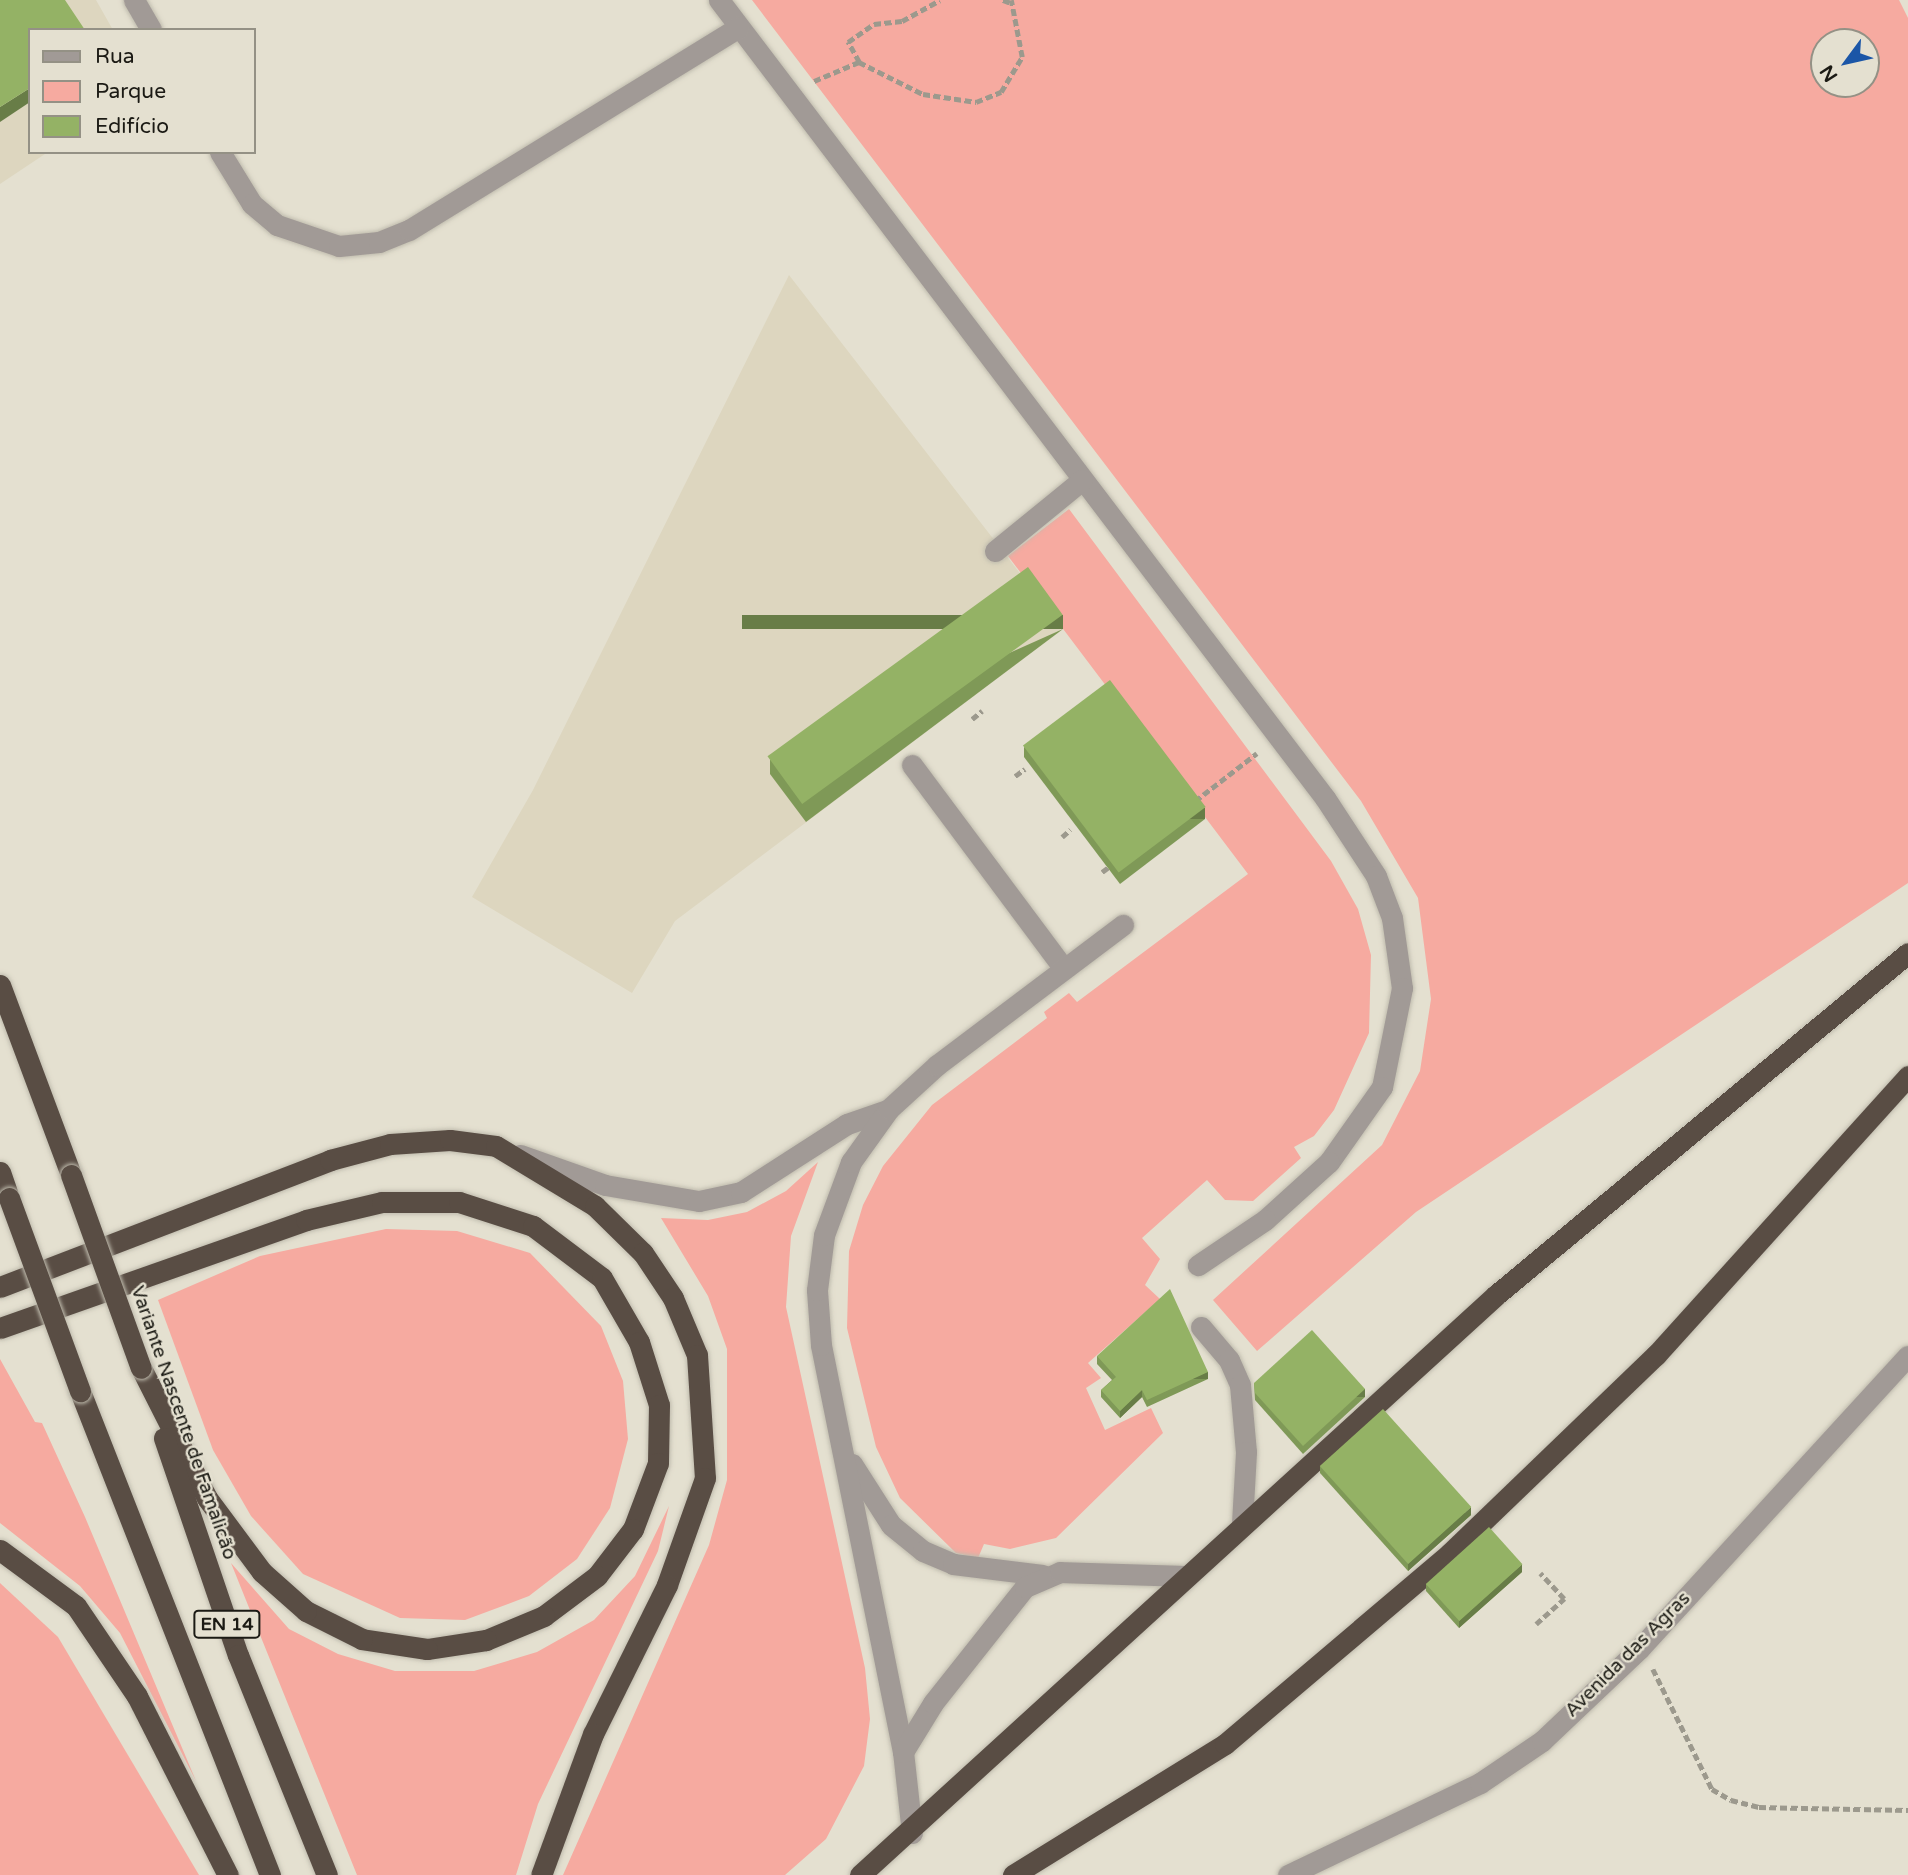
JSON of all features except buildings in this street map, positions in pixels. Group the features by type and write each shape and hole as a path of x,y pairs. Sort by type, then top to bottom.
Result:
{"highway":[{"path":"860,1875 912,1833 1242,1523 1617,1189 1908,953"},
{"name":"Variante Nascente de Famalicão","path":"0,985 141,1368 238,1655 327,1875"},
{"path":"1013,1875 1225,1744 1450,1553 1648,1363 1908,1076"},
{"path":"0,1287 330,1160 390,1144 450,1140 496,1146 595,1206 643,1253 673,1298 697,1355 706,1419 705,1478 688,1532 593,1734 541,1875"},
{"name":"EN 14","path":"0,1172 80,1391 270,1875"},
{"path":"0,1328 306,1220 382,1202 459,1202 533,1226 602,1278 639,1342 659,1405 657,1464 634,1529 597,1576 544,1616 486,1640 427,1649 362,1639 306,1611 262,1572 207,1498 141,1368"},
{"path":"0,1550 76,1606 137,1696 228,1875"}],"street":[{"path":"134,0 149,28"},
{"path":"719,0 1377,876 1400,950 1399,1027 1382,1087 1352,1136 1265,1220 1198,1265"},
{"path":"221,154 252,204 277,225 339,247 379,242 409,230 739,27"},
{"path":"995,551 1082,481"},
{"path":"912,765 1063,969"},
{"path":"912,1833 903,1752 837,1434 818,1318 819,1262 841,1183 889,1109 1122,925"},
{"path":"496,1146 605,1185 699,1201 741,1192 847,1124 889,1109"},
{"path":"1200,1327 1229,1360 1240,1385 1246,1452 1242,1523"},
{"name":"Avenida das Agras","path":"1288,1875 1480,1783 1542,1741 1640,1648 1908,1356"},
{"path":"837,1434 865,1491 923,1551 953,1564 1042,1575 1184,1576"},
{"path":"903,1752 976,1646 1042,1575"}],"path":[{"path":"940,0 902,21 874,24 848,42 859,62 923,94 976,102 1001,92 1022,57 1011,2 1003,0"},
{"path":"792,97 859,62"},
{"path":"972,719 982,711"},
{"path":"1188,806 1275,739"},
{"path":"1015,776 1025,769"},
{"path":"1062,837 1070,830"},
{"path":"1102,872 1123,856"},
{"path":"1536,1624 1564,1599 1540,1573"},
{"path":"1640,1648 1712,1789 1759,1807 1908,1810"}],"shaded area":[{"path":"0,0 96,0 112,28 28,28 28,154 45,154 0,184"},
{"path":"789,275 1063,629 675,921 632,993 472,897 533,790"}],"green space":[{"path":"752,0 1899,0 1908,18 1908,883 1416,1212 1257,1351 1213,1300 1382,1145 1420,1071 1431,999 1418,898 1361,801"},
{"path":"1069,509 1331,861 1358,909 1371,955 1369,1033 1334,1110 1314,1136 1294,1147 1301,1158 1253,1201 1225,1200 1207,1180 1142,1238 1160,1259 1145,1285 1160,1299 1088,1363 1101,1378 1086,1388 1105,1430 1151,1408 1163,1433 1056,1538 1010,1549 984,1544 978,1558 956,1553 900,1498 876,1447 847,1328 849,1251 863,1205 883,1166 932,1105 1047,1018 1044,1012 1069,993 1077,1002 1248,874 1008,556"},
{"path":"818,1162 791,1236 786,1307 865,1668 870,1719 864,1766 826,1839 785,1875 563,1875 709,1545 727,1480 727,1349 708,1296 661,1218 708,1220 747,1212 786,1191"},
{"path":"386,1229 457,1231 530,1253 601,1326 623,1381 628,1439 610,1508 577,1559 529,1596 465,1620 400,1618 303,1574 251,1516 213,1450 158,1300 260,1256"},
{"path":"0,1359 35,1422 42,1423 85,1517 196,1781 120,1633 80,1586 0,1523"},
{"path":"669,1506 658,1551 538,1804 516,1875 357,1875 231,1563 289,1629 338,1654 395,1671 474,1671 537,1652 594,1620 635,1576"},
{"path":"0,1583 58,1637 199,1875 0,1875"}]}
